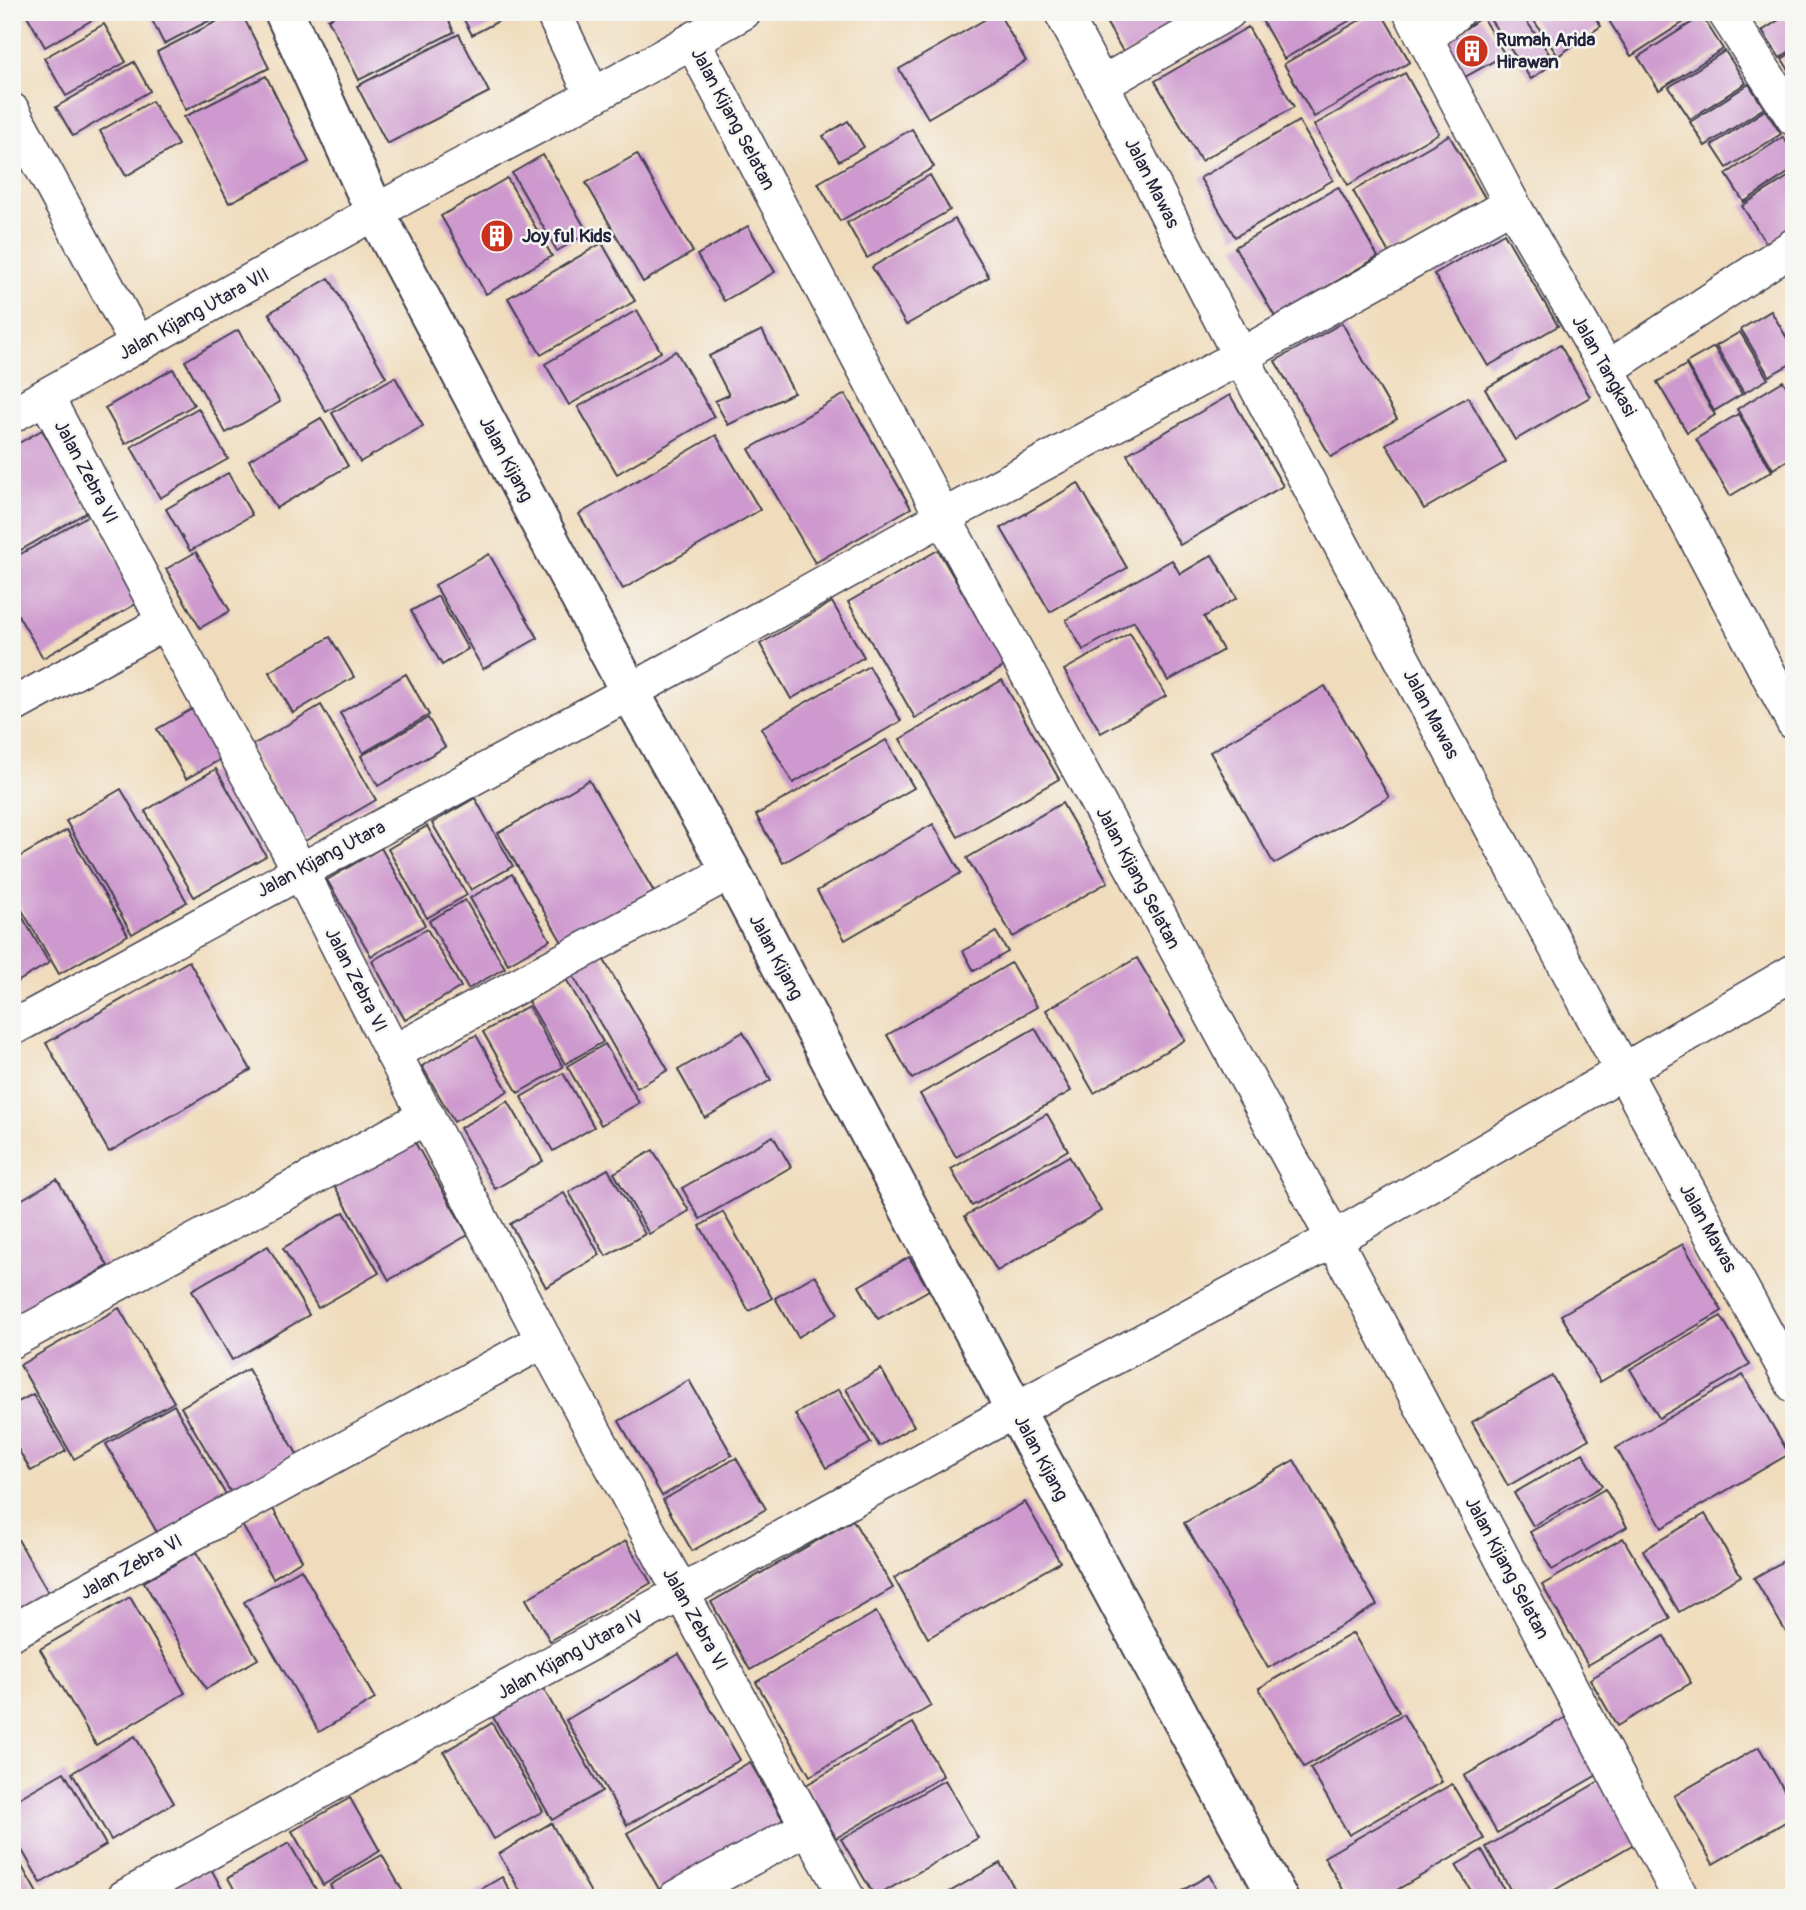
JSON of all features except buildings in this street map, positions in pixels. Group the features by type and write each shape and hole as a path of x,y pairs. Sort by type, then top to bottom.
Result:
{"street":[{"name":"Jalan Kijang","path":"284,12 375,212 630,692 731,871 1015,1410 1278,1898"},
{"path":"553,12 593,96"},
{"path":"692,41 744,12"},
{"name":"Jalan Mawas","path":"1062,12 1102,84 1241,356 1622,1072 1794,1385"},
{"path":"1102,84 1228,12"},
{"path":"1419,26 1456,12"},
{"path":"1724,12 1794,118"},
{"name":"Jalan Tangkasi","path":"1419,26 1512,204 1607,369 1794,722"},
{"name":"Jalan Kijang Selatan","path":"375,212 692,41 943,517 1334,1239 1681,1898"},
{"path":"12,111 138,345"},
{"path":"630,692 1512,204"},
{"name":"Jalan Kijang Utara VII","path":"12,415 375,212"},
{"path":"1607,369 1794,246"},
{"name":"Jalan Zebra VI","path":"46,397 300,870 544,1340 847,1898"},
{"path":"12,706 165,622"},
{"name":"Jalan Kijang Utara","path":"12,1028 630,692"},
{"path":"393,1053 731,871"},
{"path":"1015,1410 1334,1239 1794,972"},
{"path":"12,1340 427,1116"},
{"name":"Jalan Zebra VI","path":"12,1632 544,1340"},
{"name":"Jalan Kijang Utara IV","path":"124,1898 1015,1410"},
{"path":"676,1898 808,1827"}],"place":[{"name":"Rumah Arida Hirawan","path":"1472,51"},
{"name":"Joy ful Kids","path":"497,236"}]}
